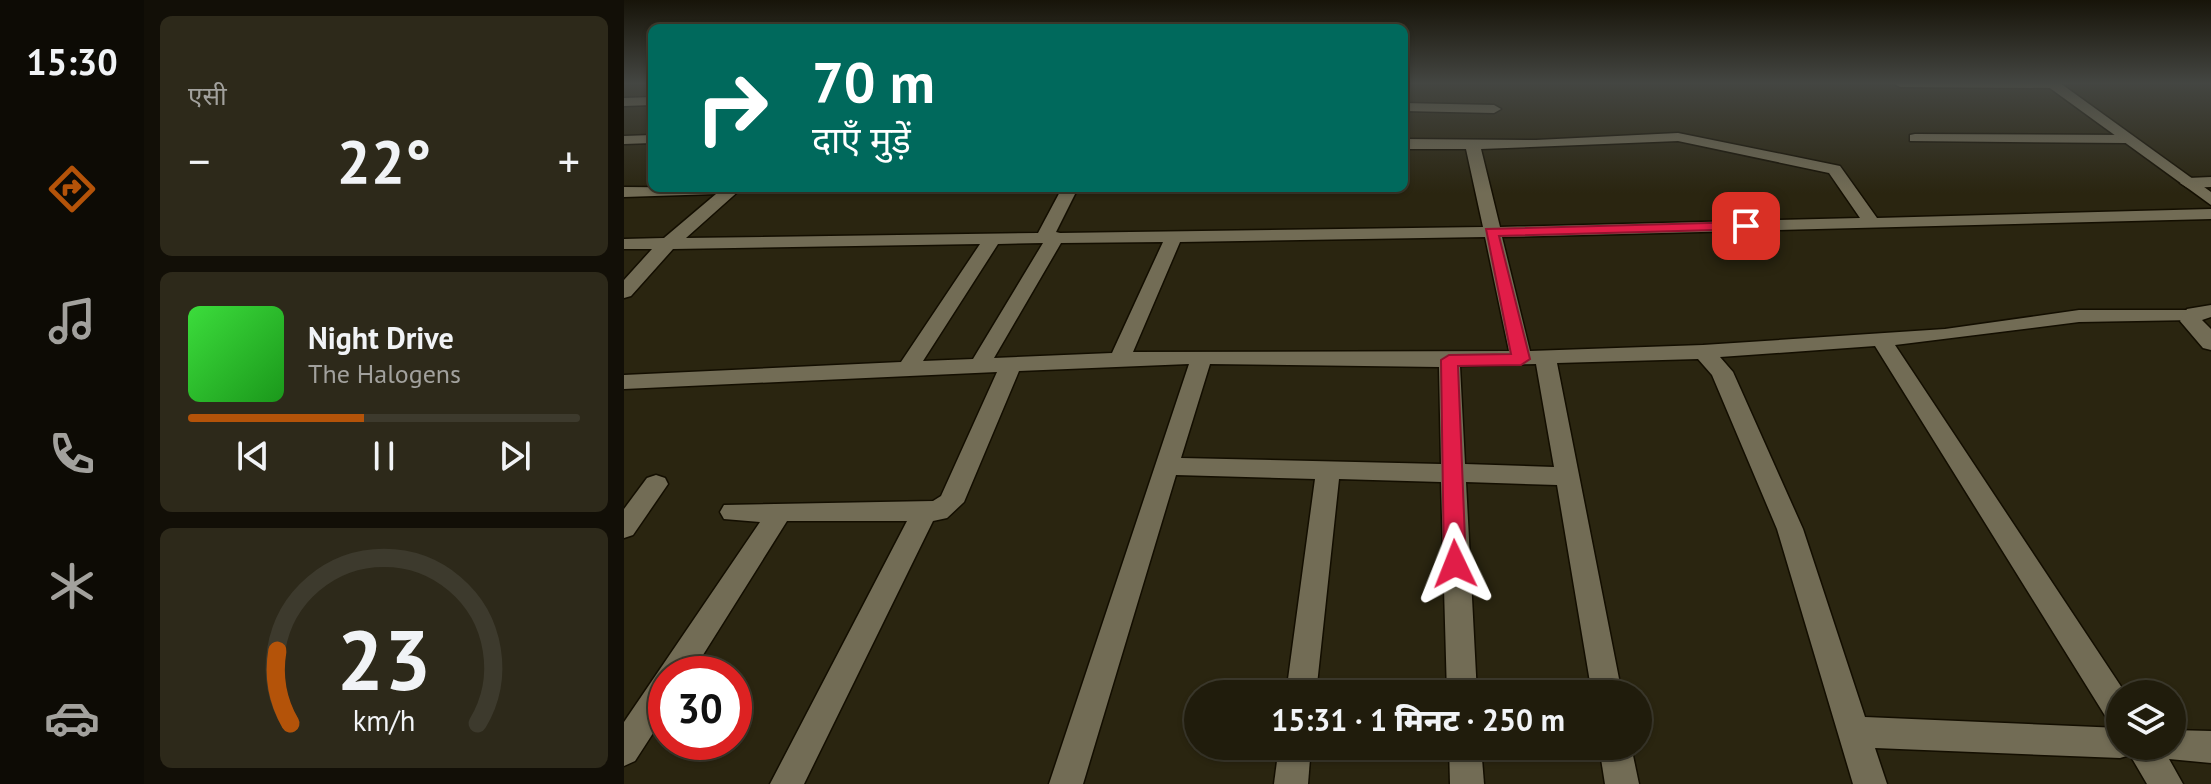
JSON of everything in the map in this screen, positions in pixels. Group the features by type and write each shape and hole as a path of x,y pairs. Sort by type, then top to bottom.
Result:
{"street":[{"path":"2100,120 2211,200"},
{"path":"1408,144 1473,146 1678,137 1701,139 1834,169 1872,223"},
{"path":"1915,138 2126,139"},
{"path":"624,140 648,139"},
{"path":"1473,146 1491,232 1569,476 1605,680"},
{"path":"2188,183 2211,182"},
{"path":"624,192 648,191"},
{"path":"624,292 669,243 728,192"},
{"path":"979,366 1050,237 1068,192"},
{"path":"624,244 1491,232 2211,214"},
{"path":"1119,360 1174,236"},
{"path":"907,369 993,238"},
{"path":"624,382 1119,360 1534,359 1703,352 1882,341 2079,316 2203,313"},
{"path":"2203,313 2191,321 2211,343"},
{"path":"1882,341 2106,690"},
{"path":"1703,352 1722,372 1790,529 1870,784"},
{"path":"1066,784 1201,358"},
{"path":"1449,360 1461,680"},
{"path":"733,512 938,511 951,502 1011,365"},
{"path":"1167,466 1569,476"},
{"path":"1303,680 1328,470"},
{"path":"624,528 656,484"},
{"path":"787,784 925,511"},
{"path":"686,656 780,512"},
{"path":"624,750 648,713"},
{"path":"1852,732 2106,742"},
{"path":"2186,746 2211,747"},
{"path":"1291,784 1294,760"},
{"path":"1466,760 1467,784"},
{"path":"1618,760 1622,784"},
{"path":"2151,760 2166,784"}],"route":[{"path":"1455,564 1449,360 1521,359 1491,232 1746,226"}]}
